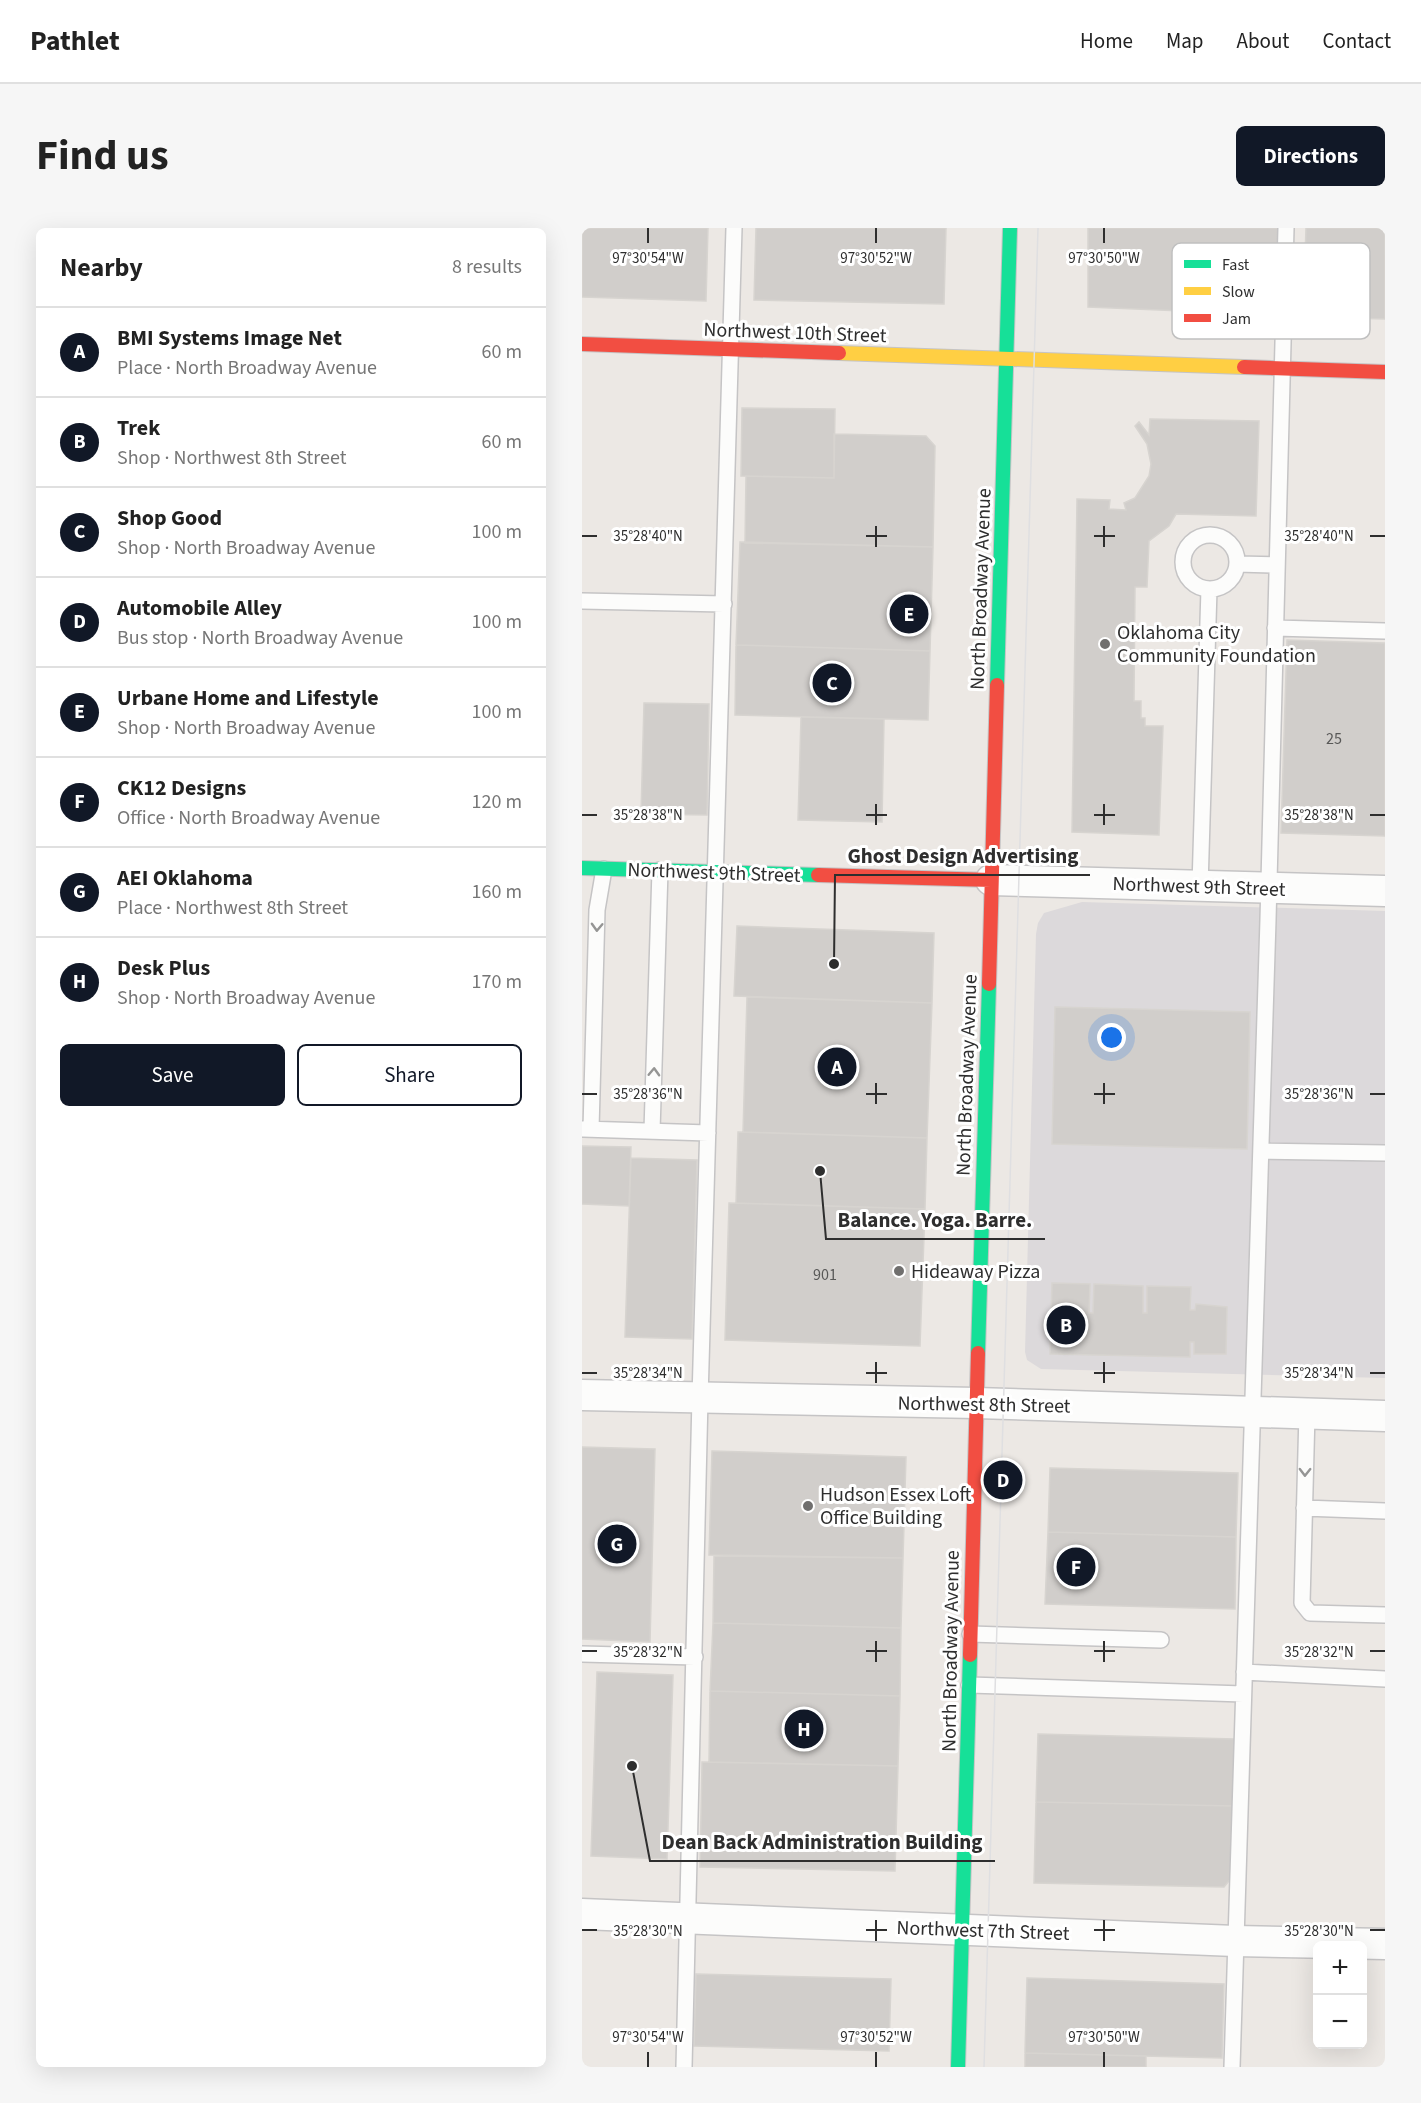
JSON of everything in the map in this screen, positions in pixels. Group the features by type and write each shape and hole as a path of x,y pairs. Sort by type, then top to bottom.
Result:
{"main road":[{"name":"North Broadway Avenue","path":"958,2067 1010,228"},
{"name":"Northwest 10th Street","path":"582,344 1385,372"},
{"name":"Northwest 9th Street","path":"582,868 991,880"}],"street":[{"name":"Northwest 9th Street","path":"991,880 1385,891"},
{"name":"Northwest 8th Street","path":"582,1395 976,1403 1385,1416"},
{"name":"Northwest 7th Street","path":"582,1914 1235,1941 1385,1944"}],"lane":[{"path":"684,2067 700,1398 734,228"},
{"path":"1286,228 1286,243"},
{"path":"1232,2067 1261,1151 1283,339"},
{"path":"1208,534 1217,535 1232,546 1237,564 1231,579 1225,585 1209,589 1192,583 1186,576 1182,558 1191,542 1208,534"},
{"path":"1237,564 1277,565"},
{"path":"1200,886 1209,589"},
{"path":"582,601 724,604"},
{"path":"1275,628 1385,631"},
{"path":"604,869 597,910 587,1129 708,1133"},
{"path":"652,1131 660,870"},
{"path":"1261,1151 1385,1153"},
{"path":"1306,1413 1302,1603 1310,1612 1385,1615"},
{"path":"1304,1508 1385,1511"},
{"path":"970,1634 1161,1640"},
{"path":"582,1654 695,1657"},
{"path":"1244,1672 1385,1679"},
{"path":"969,1685 1243,1694"}],"shaded area":[{"path":"1082,902 1385,911 1385,1378 1041,1369 1027,1360 1025,1352 1036,934 1038,923 1044,913"}],"building":[{"path":"582,228 708,228 706,301 582,297"},
{"path":"756,228 946,228 944,304 754,300"},
{"path":"1088,228 1281,228 1280,243 1172,243 1172,311 1088,307"},
{"path":"1306,228 1385,228 1385,319 1370,319 1370,243 1305,243"},
{"path":"742,408 835,409 834,478 741,476"},
{"name":"Oklahoma City Community Foundation","path":"1150,419 1259,421 1256,516 1176,514 1169,526 1149,541 1147,587 1135,587 1134,701 1141,701 1141,718 1145,718 1145,726 1163,726 1159,835 1072,832 1077,499 1110,500 1109,509 1126,510 1124,503 1135,498 1149,476 1151,464 1147,444 1135,426 1139,422 1149,435"},
{"path":"834,434 926,436 935,446 933,547 745,543 746,476 834,478"},
{"path":"740,542 933,547 930,651 736,645"},
{"path":"1287,640 1385,643 1385,836 1281,833"},
{"path":"736,645 930,651 928,720 735,715"},
{"path":"644,703 709,704 707,815 641,814"},
{"path":"801,717 884,719 882,822 798,820"},
{"path":"737,926 934,933 932,1003 734,996"},
{"path":"747,997 932,1003 927,1138 743,1132"},
{"path":"1055,1007 1250,1012 1247,1149 1052,1144"},
{"path":"738,1132 927,1138 925,1209 736,1203"},
{"path":"582,1146 631,1147 629,1206 582,1204"},
{"path":"631,1158 697,1160 692,1339 625,1337"},
{"path":"729,1203 925,1209 920,1346 725,1340"},
{"path":"1052,1283 1090,1284 1089,1313 1093,1313 1094,1284 1143,1286 1143,1313 1147,1313 1147,1286 1191,1287 1190,1310 1195,1310 1196,1304 1227,1307 1226,1354 1194,1354 1194,1342 1190,1342 1190,1357 1050,1354"},
{"path":"582,1447 655,1449 650,1642 582,1639"},
{"name":"Hudson Essex Loft Office Building","path":"712,1451 906,1457 903,1558 709,1555"},
{"path":"1050,1468 1238,1473 1236,1537 1048,1532"},
{"path":"1048,1532 1236,1537 1235,1609 1045,1604"},
{"path":"714,1556 903,1558 901,1628 713,1623"},
{"path":"713,1623 901,1628 900,1696 710,1691"},
{"path":"597,1672 673,1675 667,1859 591,1856"},
{"path":"710,1691 900,1696 898,1766 709,1762"},
{"path":"1038,1734 1235,1739 1234,1806 1036,1802"},
{"path":"702,1762 898,1766 895,1871 700,1867"},
{"path":"1036,1802 1234,1806 1233,1876 1224,1887 1034,1883"},
{"path":"696,1974 891,1979 889,2051 694,2046"},
{"path":"1027,1978 1224,1984 1222,2058 1025,2053"},
{"path":"1025,2053 1146,2056 1146,2067 1025,2067"}],"tram line":[{"path":"984,2067 1038,228"}],"traffic: fast":[{"path":"997,685 1010,228"},
{"path":"582,868 818,875"},
{"path":"978,1353 989,984"},
{"path":"958,2067 970,1655"}],"traffic: slow":[{"path":"839,353 1244,367"}],"traffic: jam":[{"path":"582,344 839,353"},
{"path":"1244,367 1385,372"},
{"path":"989,984 997,685"},
{"path":"818,875 991,880"},
{"path":"970,1655 978,1353"}],"place":[{"name":"Urbane Home and Lifestyle","path":"909,614"},
{"name":"Oklahoma City Community Foundation","path":"1105,644"},
{"name":"Shop Good","path":"832,683"},
{"name":"Ghost Design Advertising","path":"834,964"},
{"name":"BMI Systems Image Net","path":"837,1067"},
{"name":"Balance. Yoga. Barre.","path":"820,1171"},
{"name":"Hideaway Pizza","path":"899,1271"},
{"name":"Trek","path":"1066,1325"},
{"name":"Automobile Alley","path":"1003,1480"},
{"name":"Hudson Essex Loft Office Building","path":"808,1506"},
{"name":"AEI Oklahoma","path":"617,1544"},
{"name":"CK12 Designs","path":"1076,1567"},
{"name":"Desk Plus","path":"804,1729"},
{"name":"Dean Back Administration Building","path":"632,1766"}]}
